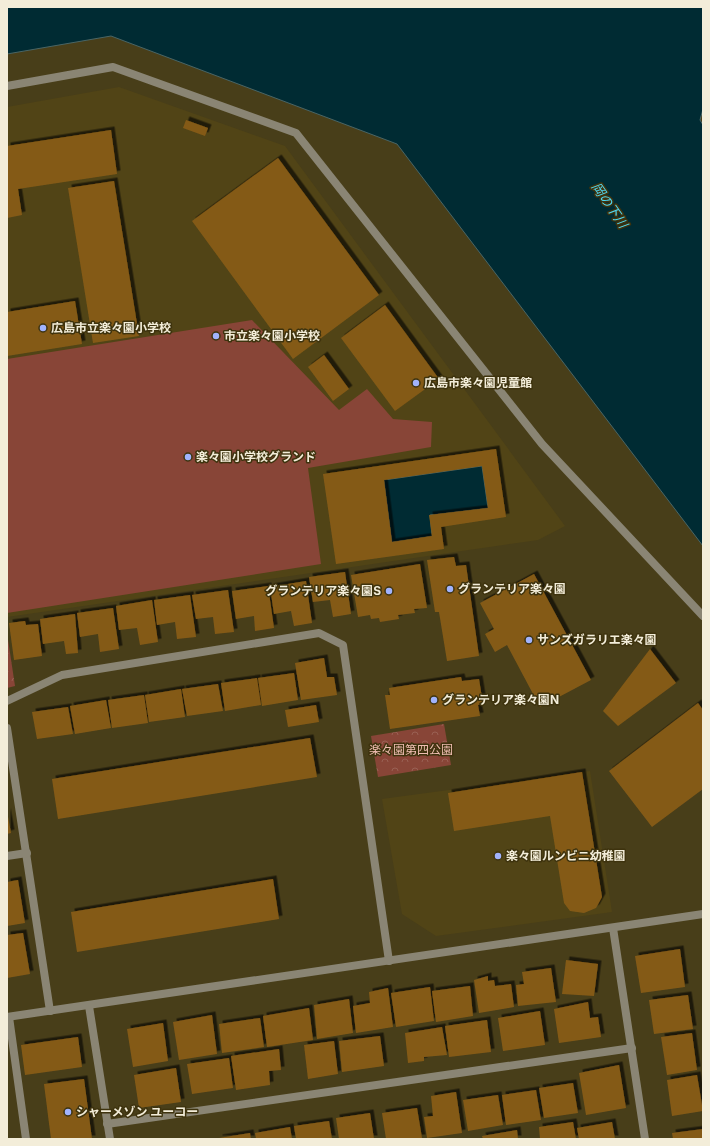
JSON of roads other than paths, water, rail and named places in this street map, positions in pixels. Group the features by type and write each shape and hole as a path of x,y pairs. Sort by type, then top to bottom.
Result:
{"street":[{"path":"7,86 113,67 296,133 542,444 703,616"},
{"path":"7,701 62,675 319,633 343,645 389,961"},
{"path":"7,728 50,1011"},
{"path":"7,856 27,853"},
{"path":"26,1139 8,1017 703,914"},
{"path":"613,928 645,1139"},
{"path":"89,1006 110,1139"},
{"path":"107,1124 632,1048"}],"water":[{"name":"岡の下川","path":"7,7 703,7 703,109 700,120 703,125 703,546 397,144 111,36 7,54"},
{"path":"482,466 488,508 430,515 432,536 392,542 384,480"}],"place":[{"name":"広島市立楽々園小学校","path":"43,328"},
{"name":"市立楽々園小学校","path":"216,336"},
{"name":"広島市楽々園児童館","path":"416,383"},
{"name":"楽々園小学校グランド","path":"188,457"},
{"name":"グランテリア楽々園","path":"450,589"},
{"name":"グランテリア楽々園S","path":"389,591"},
{"name":"サンズガラリエ楽々園","path":"529,640"},
{"name":"グランテリア楽々園N","path":"434,700"},
{"name":"楽々園ルンビニ幼稚園","path":"498,856"},
{"name":"シャーメゾン ユーコー","path":"68,1112"}],"park label":[{"name":"楽々園第四公園","path":"411,750"}]}
